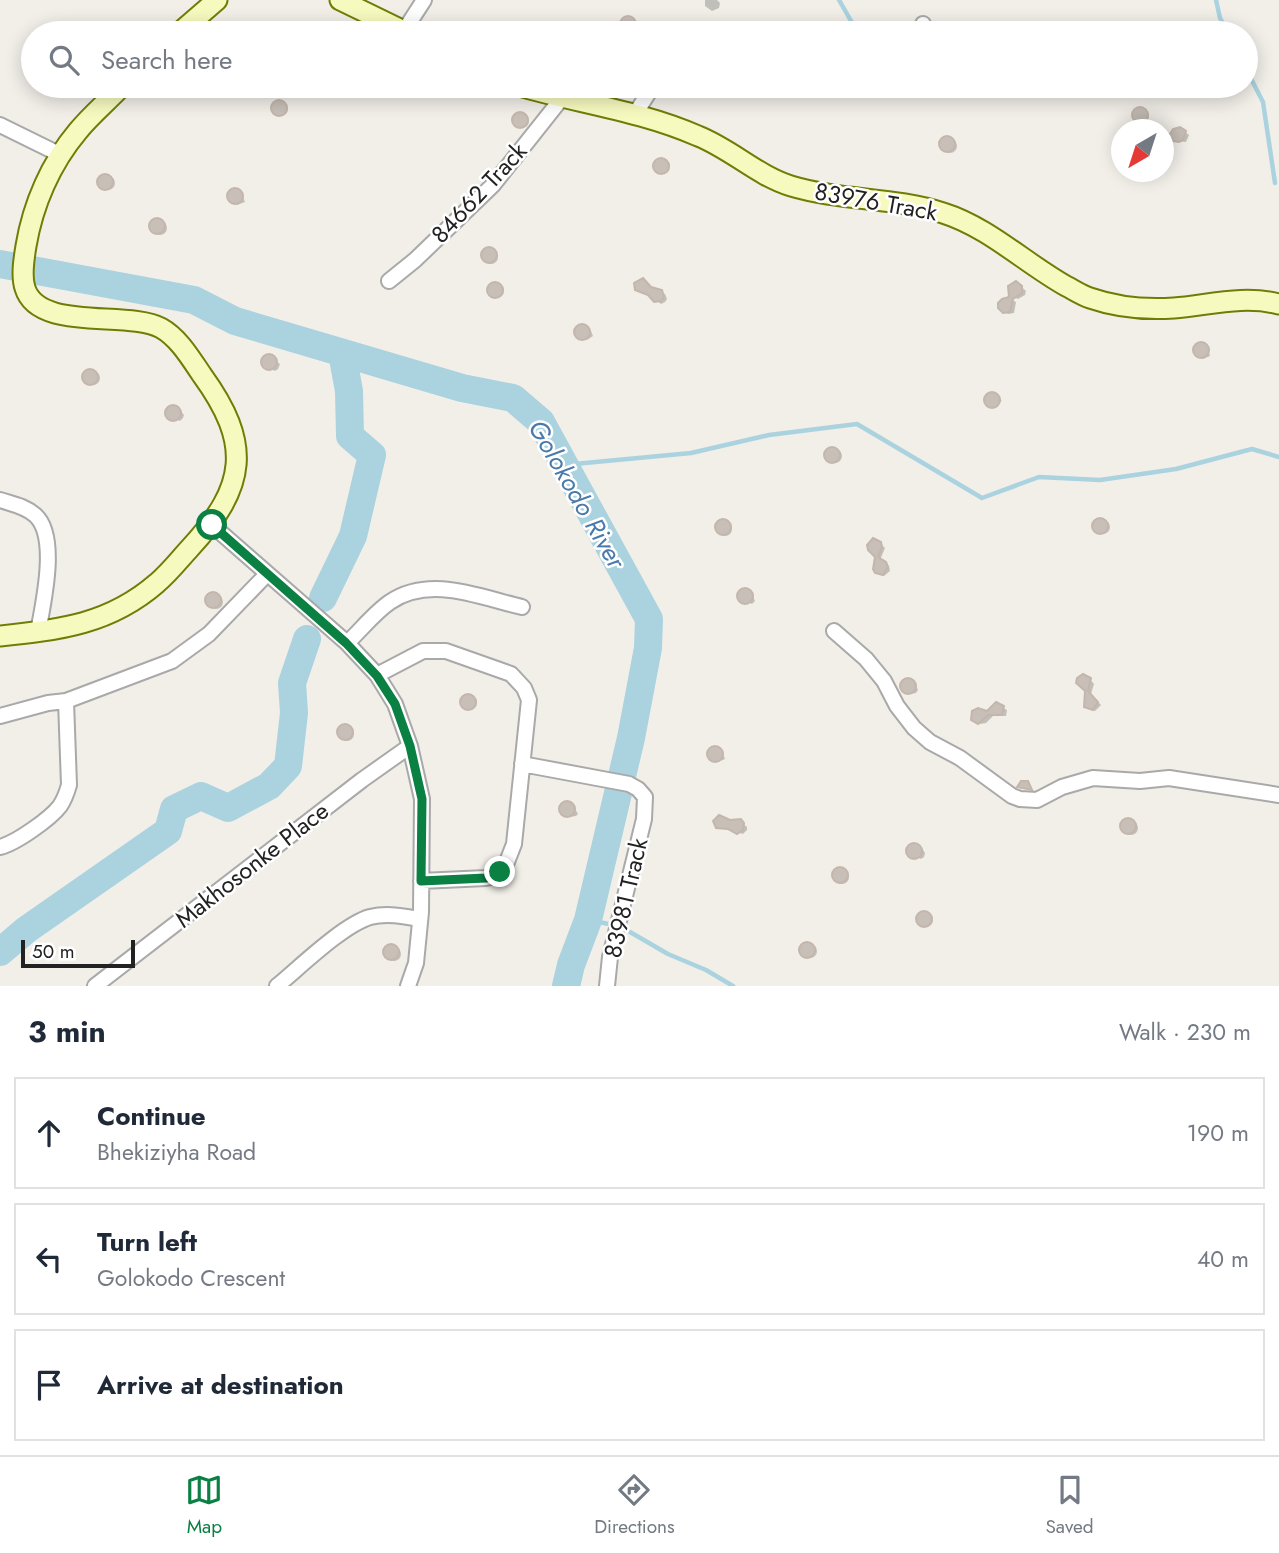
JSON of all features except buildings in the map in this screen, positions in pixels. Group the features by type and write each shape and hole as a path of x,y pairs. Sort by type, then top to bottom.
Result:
{"street":[{"path":"193,21 217,0"},
{"path":"340,0 383,21"},
{"path":"412,21 424,0"},
{"path":"0,636 38,632 109,615 140,597 160,581 212,525 233,485 238,462 237,444 227,414 176,339 163,328 148,322 80,317 48,310 38,304 25,289 24,260 30,224 43,188 78,131 110,98"},
{"name":"83976 Track","path":"562,98 668,124 718,145 764,174 788,185 817,193 899,203 944,213 994,239 1048,276 1087,298 1122,307 1173,308 1223,300 1276,300"},
{"name":"84662 Track","path":"389,281 415,260 493,185 562,98"},
{"path":"635,114 645,98"},
{"path":"0,125 61,155"},
{"path":"0,500 26,508 40,521 47,553 45,590 38,632"},
{"path":"212,525 346,643 377,676 395,704 410,746 422,799 419,919 415,963 408,986"},
{"path":"0,716 66,701 172,662 209,634 267,574"},
{"path":"346,643 390,603 413,590 442,588 522,607"},
{"path":"834,631 866,659 884,681 897,706 914,728 930,742 960,758 1020,799 1037,800 1093,778 1169,778 1279,795"},
{"path":"377,676 424,651 446,651 511,674 524,688 529,700 514,844 505,867 496,876 486,878 421,881"},
{"path":"0,847 10,844 49,816 65,795 69,785 66,701"},
{"name":"Makhosonke Place","path":"95,986 410,746"},
{"name":"83981 Track","path":"522,764 629,784 645,797 646,809 613,944 607,986"},
{"path":"277,986 331,942 368,918 388,914 419,919"}],"waterway":[{"path":"839,0 851,21"},
{"path":"1216,0 1222,21"},
{"path":"1258,92 1263,102 1275,183"},
{"name":"Golokodo River","path":"0,264 194,300 235,321 462,388 513,398 541,422 649,619 648,648 631,738 588,920 566,986"},
{"path":"323,598 353,536 372,455 350,436 349,391 342,353"},
{"path":"564,465 691,453 769,435 857,424 982,498 1039,477 1100,480 1176,469 1252,449 1279,457"},
{"path":"0,952 26,930 168,831 174,809 201,796 228,808 269,786 288,766 294,713 292,683 307,639"},
{"path":"588,920 609,924"},
{"path":"630,932 733,986"}],"route":[{"path":"212,525 346,643 377,676 395,704 410,746 422,799 421,881 486,878 496,876 500,872"}]}
